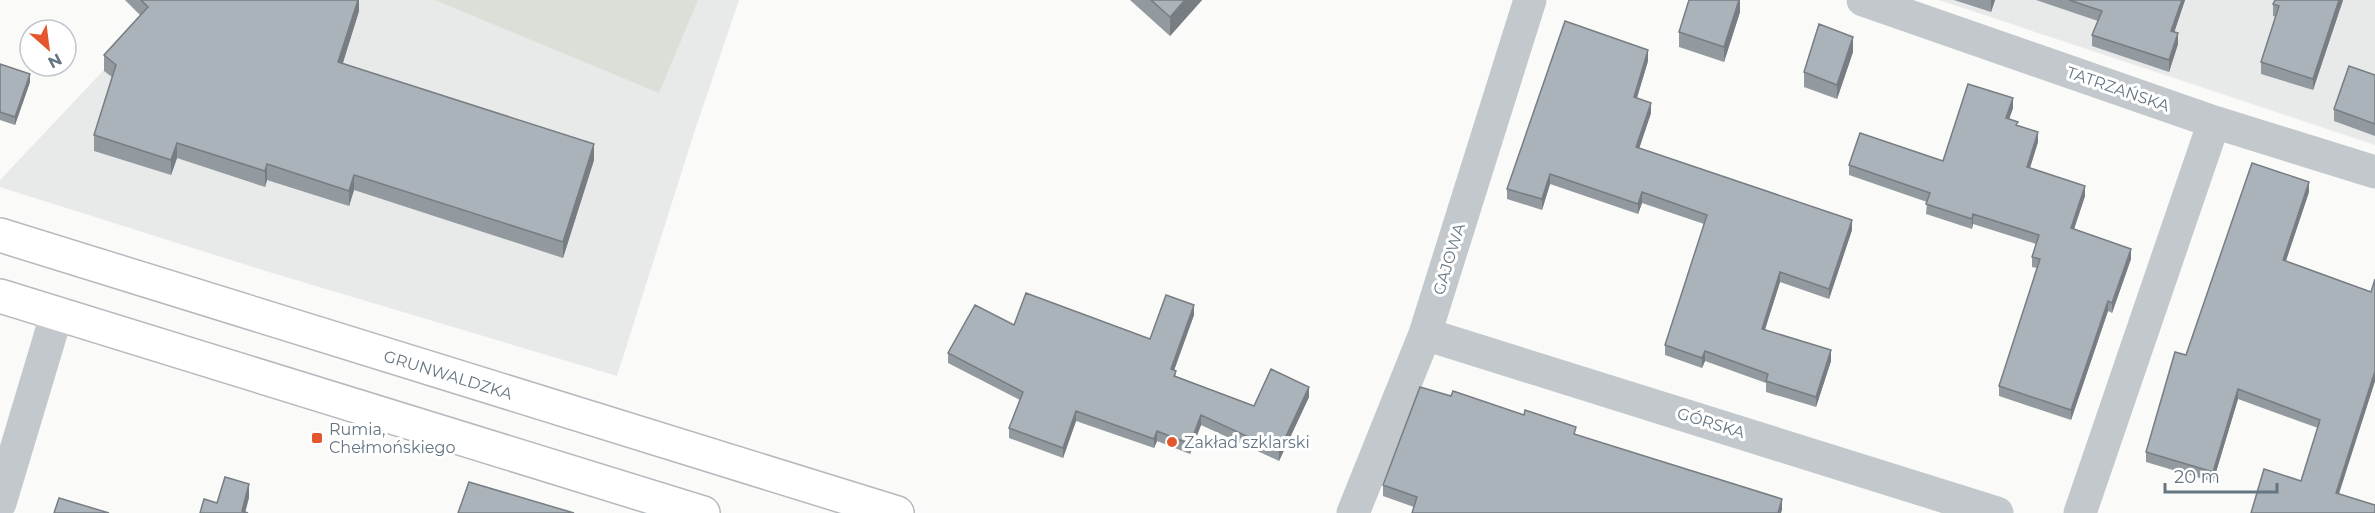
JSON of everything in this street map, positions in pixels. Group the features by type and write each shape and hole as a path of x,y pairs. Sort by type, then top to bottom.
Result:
{"main road":[{"name":"GRUNWALDZKA","path":"0,236 897,513"},
{"path":"0,296 703,513"}],"street":[{"name":"GAJOWA","path":"1353,513 1425,334 1530,0"},
{"name":"TATRZAŃSKA","path":"1863,0 2214,122 2375,172"},
{"path":"2080,513 2214,122"},
{"path":"0,503 57,314"},
{"name":"GÓRSKA","path":"1425,334 1997,513"}],"shaded area":[{"path":"170,0 739,0 617,376 269,272 0,187 0,180"},
{"path":"435,0 698,0 659,93"},
{"path":"1939,0 2375,0 2375,145 2195,85"}],"building":[{"path":"141,0 358,0 338,62 594,144 563,242 354,175 349,191 267,164 265,171 177,143 171,160 94,135 116,65 104,55 148,7"},
{"path":"1151,0 1185,0 1170,17"},
{"path":"1689,0 1739,0 1724,47 1679,32"},
{"path":"2069,0 2182,0 2171,31 2178,33 2169,60 2092,35 2102,11"},
{"path":"2275,0 2339,0 2313,79 2261,62 2279,6 2273,4"},
{"path":"1565,21 1648,50 1634,97 1651,103 1636,147 1852,220 1829,289 1780,272 1762,329 1831,350 1816,397 1766,381 1768,374 1705,351 1702,358 1665,345 1707,215 1642,192 1638,204 1550,174 1542,199 1507,189"},
{"path":"1819,24 1853,37 1837,85 1804,72"},
{"path":"0,64 18,70 18,78 29,78 15,117 0,112"},
{"path":"2349,66 2375,75 2375,124 2334,109"},
{"path":"1968,84 2013,98 2006,118 2018,122 2016,125 2038,132 2027,167 2085,186 2071,228 2131,249 2112,303 2108,301 2071,410 1999,386 2040,259 2032,257 2039,235 1973,214 1972,219 1926,204 1930,193 1849,165 1860,133 1943,161"},
{"path":"2252,163 2309,182 2283,260 2371,292 2375,279 2375,371 2336,493 2375,505 2375,513 2251,513 2264,469 2301,481 2320,420 2238,389 2213,472 2146,452 2175,352 2186,355"},
{"path":"1026,293 1150,339 1166,295 1194,305 1171,369 1176,371 1174,376 1254,406 1271,369 1309,387 1279,451 1201,415 1190,444 1157,431 1154,439 1076,411 1063,448 1009,428 1023,392 948,353 975,305 1014,325"},
{"path":"1420,387 1451,396 1453,391 1524,415 1525,410 1576,427 1574,434 1782,499 1778,513 1412,513 1417,497 1383,485"},
{"path":"225,477 249,484 242,511 248,513 200,513 204,499 217,503"},
{"path":"469,482 574,513 458,513"},
{"path":"59,498 109,513 54,513"}],"place":[{"name":"Rumia, Chełmońskiego","path":"317,438"},
{"name":"Zakład szklarski","path":"1172,442"}]}
